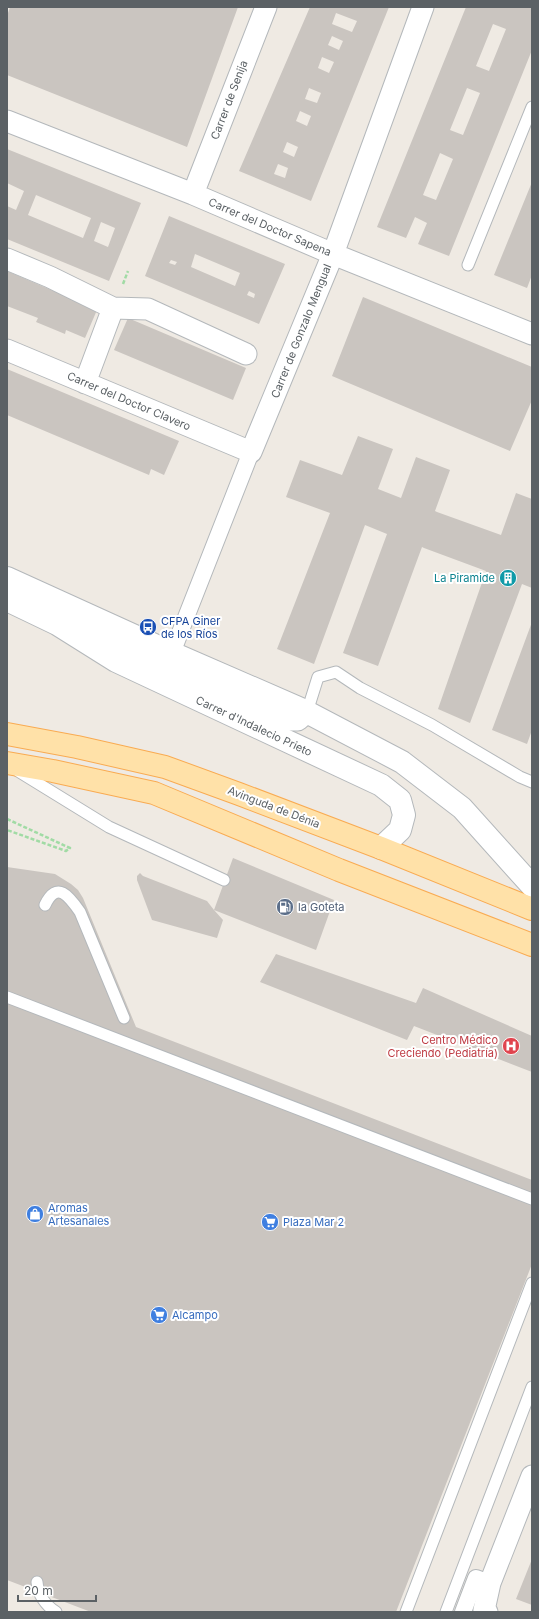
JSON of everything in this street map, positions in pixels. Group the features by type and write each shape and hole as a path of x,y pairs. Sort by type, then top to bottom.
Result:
{"main road":[{"name":"Avinguda de Dénia","path":"7,734 77,747 165,767 381,848 532,909"},
{"path":"9,766 53,771 154,793 339,870 532,945"}],"street":[{"name":"Carrer de Senija","path":"193,194 266,7"},
{"name":"Carrer de Gonzalo Mengual","path":"172,653 251,452 333,254 423,7"},
{"name":"Carrer del Doctor Sapena","path":"7,121 193,194 333,254 532,334"},
{"path":"7,259 50,277 113,308 148,309 246,354"},
{"path":"85,383 113,308"},
{"name":"Carrer del Doctor Clavero","path":"7,350 251,452"},
{"path":"7,578 307,712 402,762 462,808 532,886"},
{"name":"Carrer d'Indalecio Prieto","path":"7,600 57,624 116,661 381,785 400,800 404,815 400,830 381,848"},
{"name":"Carrer d'Indalecio Prieto","path":"57,624 104,636 168,663 286,720 298,720 307,712"},
{"path":"485,1611 490,1583 532,1476"},
{"path":"463,1612 476,1578 490,1583"}],"lane":[{"path":"468,265 532,107"},
{"path":"307,712 318,677 336,672 360,688 432,725 520,778 532,782"},
{"path":"9,766 109,827 224,880"},
{"path":"45,905 48,898 58,892 64,892 76,905 124,1018"},
{"path":"7,997 532,1199"},
{"path":"406,1612 532,1283"},
{"path":"446,1612 532,1387"},
{"path":"37,1582 38,1590 42,1597 56,1612"}],"path":[{"path":"7,819 70,848 66,851 7,830"}],"building":[{"path":"10,7 238,7 187,147 7,75 7,16"},
{"path":"310,7 389,7 311,201 239,171","holes":["336,13 357,21 352,32 332,24","332,36 343,41 339,50 328,45","322,57 334,62 329,73 318,68","309,88 321,93 317,103 305,99","300,111 311,116 307,126 296,121","287,142 298,147 294,157 283,152","278,164 288,168 285,178 274,174"]},
{"path":"466,7 532,7 532,50 449,256 418,244 427,223 415,217 406,238 377,227","holes":["493,24 506,29 489,71 476,66","467,88 480,93 463,135 450,130","440,153 453,159 436,200 423,195"]},
{"path":"7,149 141,203 109,281 7,239 7,206 16,210 24,191 7,183","holes":["36,195 91,218 83,238 28,215","101,222 115,228 108,247 94,241"]},
{"path":"532,182 532,275 527,288 494,275"},
{"path":"169,216 285,264 259,324 145,276","holes":["195,254 240,273 235,286 191,267","171,260 177,262 175,265 169,263","249,291 255,294 254,298 247,295"]},
{"path":"7,271 56,292 59,286 97,310 85,338 66,330 65,334 36,322 38,318 7,306"},
{"path":"363,297 532,367 532,400 510,451 332,376"},
{"path":"128,318 246,368 233,400 114,350"},
{"path":"7,369 179,441 164,475 151,469 149,475 7,415"},
{"name":"La Piramide","path":"358,436 393,449 378,489 401,498 416,457 450,470 435,511 437,512 501,535 516,493 532,499 532,588 522,584 470,723 438,709 486,571 422,547 378,666 343,653 387,534 365,525 314,664 277,649 330,513 286,497 300,460 342,475"},
{"path":"532,622 532,730 527,744 492,730"},
{"path":"233,858 334,900 316,950 214,910"},
{"name":"Plaza Mar 2","path":"7,867 55,874 78,890 83,898 136,1027 532,1180 532,1264 396,1612 91,1612 7,1580"},
{"path":"140,873 143,876 207,901 223,920 217,938 152,920 137,880 137,876"},
{"path":"276,954 416,1003 423,988 532,1036 532,1072 414,1026 407,1040 260,982"},
{"path":"532,1559 532,1605 516,1599"}],"place":[{"name":"La Piramide","path":"508,578"},
{"name":"CFPA Giner de los Ríos","path":"148,627"},
{"name":"la Goteta","path":"285,907"},
{"name":"Centro Médico Creciendo (Pediatría)","path":"511,1046"},
{"name":"Aromas Artesanales","path":"35,1214"},
{"name":"Plaza Mar 2","path":"270,1222"},
{"name":"Alcampo","path":"159,1315"}]}
